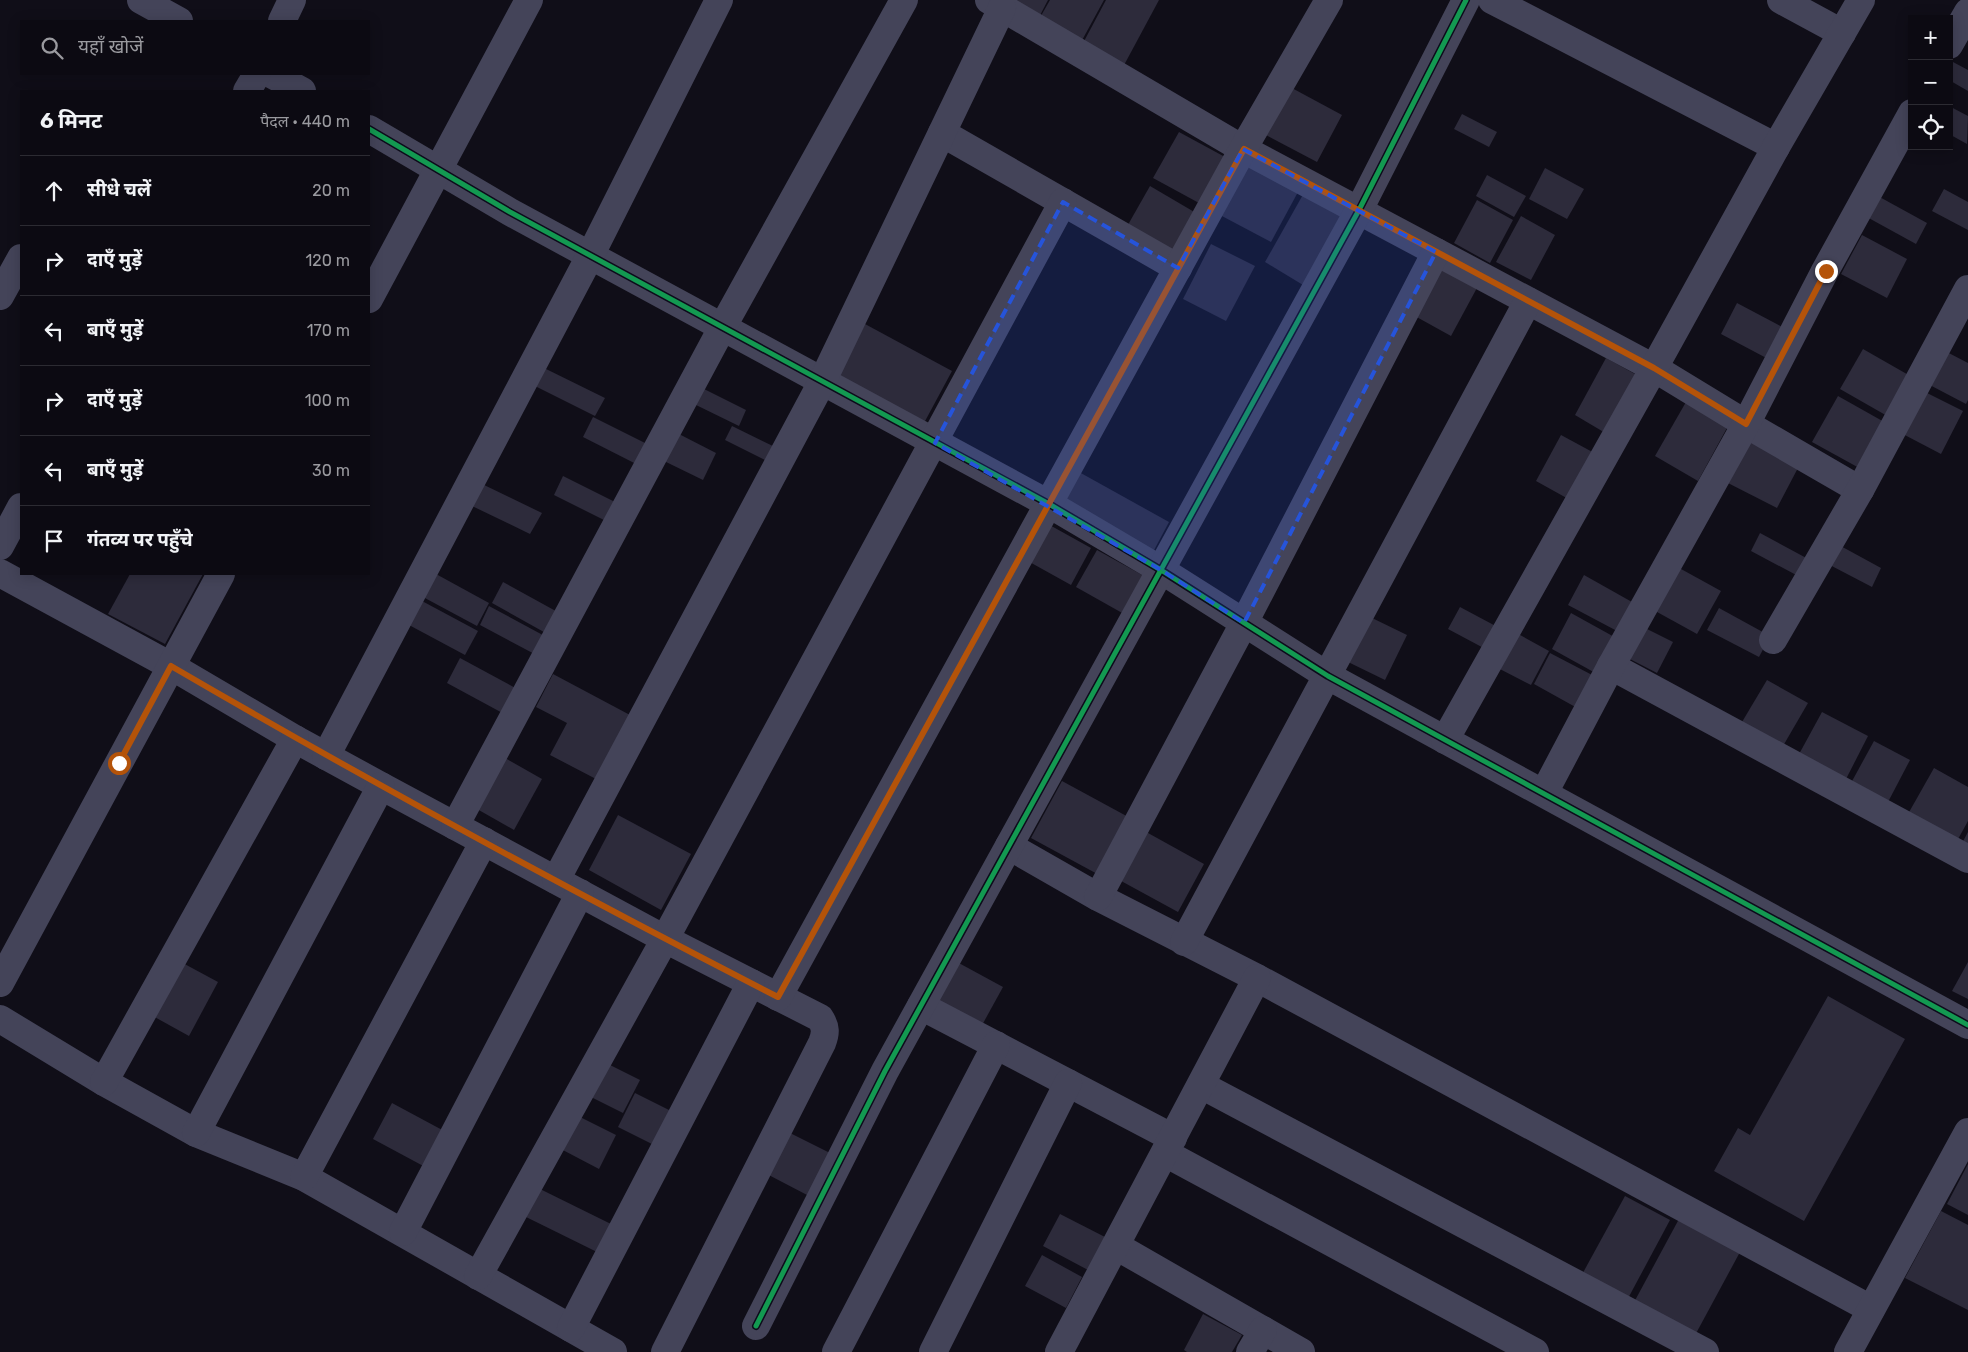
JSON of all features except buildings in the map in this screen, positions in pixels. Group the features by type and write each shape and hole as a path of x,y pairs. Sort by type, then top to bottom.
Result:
{"street":[{"path":"141,0 177,20"},
{"path":"282,20 292,0"},
{"path":"370,297 530,0"},
{"path":"326,756 590,256 719,0"},
{"path":"455,826 722,328 904,0"},
{"path":"778,997 1178,268 1329,0"},
{"path":"756,1326 880,1079 1359,210 1466,0"},
{"path":"1492,0 1776,147"},
{"path":"1781,0 1842,33"},
{"path":"1445,740 1860,0"},
{"path":"556,880 822,382 942,133 996,4 1244,149 1654,368 1860,490"},
{"path":"1953,38 1968,12"},
{"path":"249,90 256,75"},
{"path":"273,75 300,90"},
{"path":"1544,793 1611,666 1746,424 1908,120"},
{"path":"370,130 510,212 1049,504 1161,570 1328,676 1968,1025"},
{"path":"942,133 1178,268"},
{"path":"478,1276 665,939 935,443 1063,202"},
{"path":"1098,897 1244,623 1436,252"},
{"path":"0,296 20,260"},
{"path":"1773,640 1860,490 1968,289"},
{"path":"1184,942 1528,301"},
{"path":"0,546 20,509"},
{"path":"0,573 171,666 295,739 381,786 665,939 820,1018 825,1026 826,1034 665,1352"},
{"path":"0,983 220,575"},
{"path":"1611,666 1968,859"},
{"path":"104,1082 295,739"},
{"path":"196,1133 381,786"},
{"path":"304,1177 484,841"},
{"path":"1008,846 1098,897 1257,978 1872,1309"},
{"path":"403,1232 580,893"},
{"path":"1059,1352 1257,978"},
{"path":"571,1328 751,983"},
{"path":"921,1006 1068,1083 1169,1145 1527,1350"},
{"path":"0,1019 104,1082 196,1133 304,1177 613,1352"},
{"path":"836,1352 996,1045"},
{"path":"933,1352 1068,1083"},
{"path":"1201,1085 1705,1352"},
{"path":"1848,1352 1966,1140"},
{"path":"1116,1246 1257,1341 1301,1352"}],"highlighted area":[{"path":"1243,149 1436,252 1244,623 1161,570 935,443 1063,202 1178,268"}],"cycle path":[{"path":"756,1326 885,1071 1359,210 1466,0"},
{"path":"370,130 510,212 1049,504 1161,570 1328,676 1968,1025"}],"route":[{"path":"119,763 171,666 326,756 665,939 778,997 1244,149 1654,368 1746,424 1826,271"}]}
